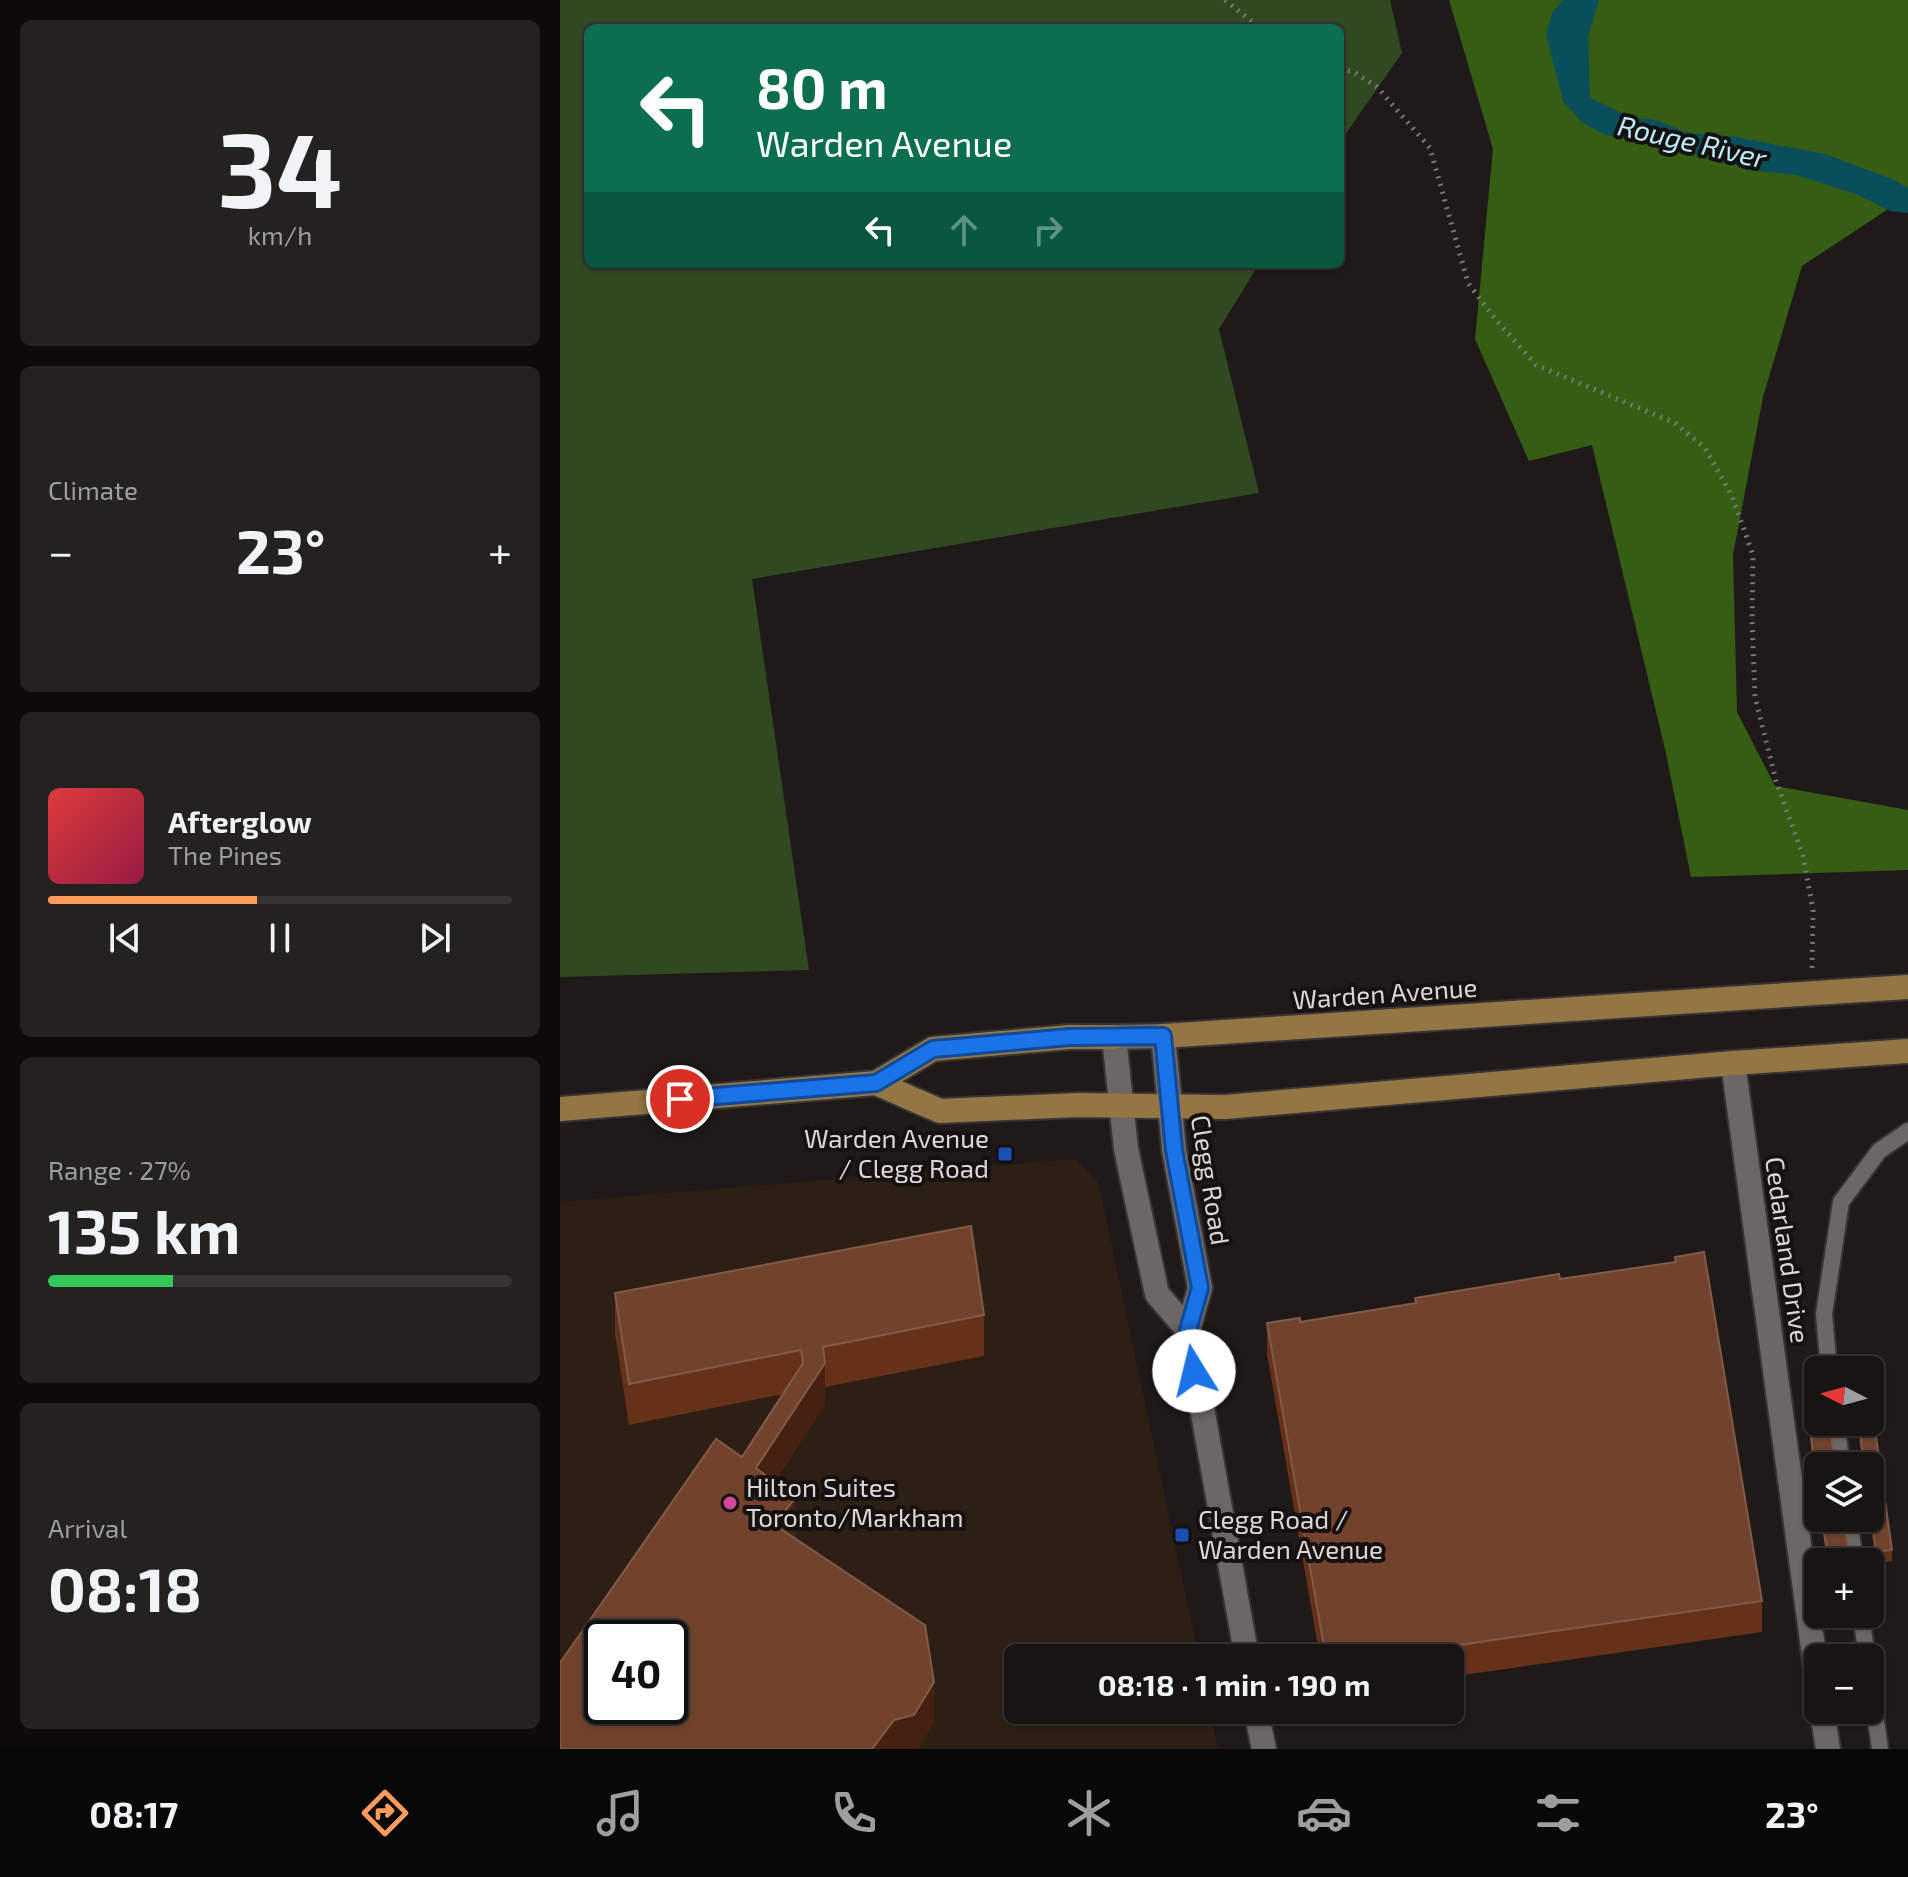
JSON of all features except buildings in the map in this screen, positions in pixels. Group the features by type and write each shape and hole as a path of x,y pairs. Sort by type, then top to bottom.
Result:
{"main road":[{"name":"Warden Avenue","path":"1163,1036 1908,987"},
{"name":"Warden Avenue","path":"560,1109 876,1083 933,1049 1069,1037 1114,1037"},
{"name":"Warden Avenue","path":"876,1083 940,1111 1122,1105 1225,1107 1908,1051"}],"street":[{"name":"Warden Avenue","path":"1114,1037 1163,1036"},
{"name":"Clegg Road","path":"1163,1036 1174,1150 1200,1288 1188,1330 1244,1644"},
{"path":"1114,1037 1126,1149 1157,1294 1188,1330"},
{"name":"Cedarland Drive","path":"1733,1063 1813,1644"},
{"path":"1259,1724 1264,1749"},
{"path":"1824,1724 1828,1749"}],"lane":[{"path":"1828,1356 1824,1314 1841,1202 1879,1151 1908,1131"},
{"path":"1877,1724 1880,1749"}],"path":[{"path":"1225,0 1255,24"},
{"path":"1344,70 1354,72 1377,87 1430,148 1468,283 1536,365 1675,423 1705,448 1732,496 1753,555 1755,697 1776,781 1803,856 1813,910 1812,992"}],"shaded area":[{"path":"1075,1159 1098,1181 1196,1644 1004,1644 1004,1724 1213,1724 1218,1749 560,1749 560,1202"}],"green space":[{"path":"560,0 1390,0 1402,53 1344,136 1344,24 584,24 584,268 1257,268 1219,329 1259,493 752,579 809,970 560,977"},
{"path":"1449,0 1908,0 1908,196 1802,266 1763,397 1733,555 1737,712 1775,786 1908,810 1908,870 1691,877 1665,749 1592,445 1529,461 1475,339 1493,149"}],"water":[{"name":"Rouge River","path":"1563,0 1599,0 1588,36 1590,98 1630,117 1657,120 1687,133 1731,136 1825,154 1908,188 1908,213 1890,211 1856,194 1796,175 1746,170 1724,159 1606,135 1583,123 1563,101 1546,35 1552,13"}],"place":[{"name":"Warden Avenue / Clegg Road","path":"1005,1154"},
{"name":"Hilton Suites Toronto/Markham","path":"730,1503"},
{"name":"Clegg Road / Warden Avenue","path":"1182,1535"}],"route":[{"path":"680,1099 876,1083 933,1049 1069,1037 1163,1036 1174,1150 1200,1288 1188,1330 1194,1371"}]}
